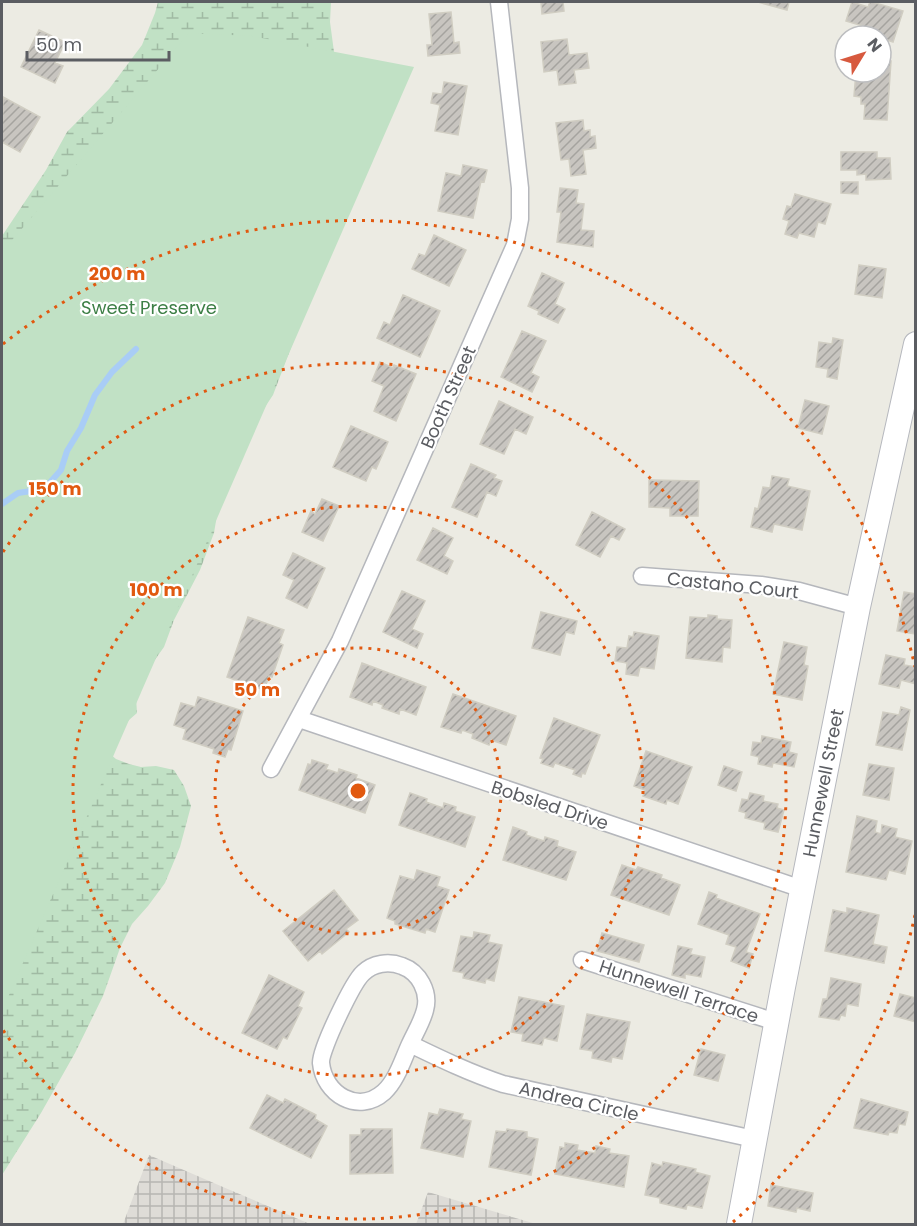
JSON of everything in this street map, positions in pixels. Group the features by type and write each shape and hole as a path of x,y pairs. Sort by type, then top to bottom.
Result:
{"main road":[{"name":"Hunnewell Street","path":"739,1224 776,1022 858,607 911,390 915,344"}],"street":[{"name":"Booth Street","path":"271,769 345,630 515,245 520,219 520,188 499,2"},
{"name":"Castano Court","path":"642,576 761,585 799,591 858,607"},
{"name":"Bobsled Drive","path":"299,719 802,889"},
{"name":"Hunnewell Terrace","path":"582,960 776,1022"},
{"path":"393,963 405,967 417,977 423,987 426,998 425,1011 410,1044 391,1084 373,1099 359,1101 346,1099 334,1092 324,1078 321,1060 325,1046 356,982 365,971 376,965 393,963"},
{"name":"Andrea Circle","path":"410,1044 472,1074 502,1084 754,1140"}],"shaded area":[{"path":"149,1155 223,1187 310,1224 123,1224"},
{"path":"428,1192 536,1224 416,1224"}],"green space":[{"name":"Sweet Preserve","path":"158,2 331,2 330,22 334,52 323,264 273,395 225,467 214,533 200,570 174,620 164,647 154,661 145,665 136,697 137,713 113,734 109,753 116,759 141,767 156,766 174,770 184,786 191,806 180,847 165,883 132,924 120,948 103,996 75,1053 2,1175 2,236 46,170 67,132 109,89 142,45"},
{"name":"Sweet Preserve","path":"189,33 252,36 414,67 2,1011 2,252"}],"building":[{"path":"541,2 563,2 564,11 542,14"},
{"path":"758,2 789,2 787,10"},
{"path":"852,2 868,7 872,2 903,11 893,42 893,24 856,24 846,21"},
{"path":"451,12 454,43 459,42 460,53 428,56 427,45 432,45 429,14"},
{"path":"39,30 65,42 55,63 63,66 55,83 21,67"},
{"path":"567,39 569,55 587,53 589,68 574,70 576,83 559,85 557,70 544,72 541,42"},
{"path":"444,82 467,86 458,135 435,131 440,105 431,103 433,93 442,94"},
{"path":"855,84 889,84 887,120 864,119 865,104 861,104 861,97 854,96"},
{"path":"3,97 40,117 20,152 2,142"},
{"path":"583,120 584,131 590,130 590,137 595,136 596,148 583,150 586,174 571,176 569,159 561,160 556,123"},
{"path":"841,152 877,152 877,158 890,158 891,179 866,180 866,174 857,175 857,170 841,170"},
{"path":"463,165 487,170 484,182 481,181 473,218 438,211 446,173 461,176"},
{"path":"841,182 858,182 858,194 841,193"},
{"path":"560,188 578,190 576,203 584,204 581,230 594,231 593,247 557,242 561,212 557,212"},
{"path":"795,194 831,204 825,224 818,222 814,237 799,233 797,238 785,234 789,221 783,219 787,206 791,207"},
{"path":"434,235 466,250 449,286 412,269 419,254 425,256"},
{"path":"859,265 886,269 882,298 855,294"},
{"path":"542,273 564,283 555,304 565,309 558,323 538,314 539,311 528,306"},
{"path":"403,295 440,311 420,357 377,338 384,322 390,325"},
{"path":"522,331 546,341 531,373 539,377 532,392 501,377"},
{"path":"833,338 843,340 837,379 827,377 828,369 816,367 819,342 832,344"},
{"path":"380,362 416,374 396,421 374,411 384,386 372,381"},
{"path":"805,400 829,406 822,434 798,428"},
{"path":"499,401 533,417 526,434 515,429 504,454 480,444"},
{"path":"351,426 388,442 376,469 372,467 366,481 333,467"},
{"path":"471,464 496,475 494,478 502,481 496,496 487,492 477,517 452,507"},
{"path":"772,476 789,479 787,486 810,491 802,530 774,524 772,532 751,527 763,487 770,488"},
{"path":"649,480 699,481 698,516 670,516 670,508 649,507"},
{"path":"322,499 339,506 323,541 302,532 311,511 315,514"},
{"path":"592,512 625,529 619,540 611,536 600,557 576,545"},
{"path":"433,528 453,538 444,556 453,561 447,574 417,560"},
{"path":"293,553 325,568 307,608 286,598 294,580 283,575"},
{"path":"402,591 425,601 412,629 423,634 417,648 383,632"},
{"path":"904,592 916,594 916,634 897,631"},
{"path":"541,612 577,621 574,634 566,632 560,655 532,648"},
{"path":"708,615 717,616 717,619 732,620 730,648 723,647 722,662 686,658 690,617 708,618"},
{"path":"248,617 284,630 279,643 283,645 272,677 269,676 264,690 227,677"},
{"path":"634,632 659,636 654,669 640,667 638,676 626,674 627,663 615,661 617,647 627,648 629,636 633,637"},
{"path":"784,642 807,647 804,665 808,666 802,700 773,694"},
{"path":"886,655 905,659 904,665 916,667 916,684 901,680 899,688 879,684"},
{"path":"362,663 426,687 416,715 400,709 399,714 382,708 383,705 373,701 372,705 350,697"},
{"path":"453,694 516,716 506,745 491,740 489,745 472,738 473,734 441,727"},
{"path":"198,697 243,711 231,750 228,749 225,757 213,753 214,749 183,739 186,729 174,725 181,703 195,707"},
{"path":"901,707 910,710 902,750 876,745 883,712 899,715"},
{"path":"554,718 600,735 585,774 582,773 581,777 573,774 575,770 555,763 553,767 541,763 543,759 540,758"},
{"path":"762,736 791,742 789,752 797,754 794,767 773,763 772,767 758,764 759,757 751,755 753,742 761,743"},
{"path":"646,751 692,767 678,804 667,800 666,804 643,796 645,790 634,786"},
{"path":"312,760 328,765 326,769 338,773 339,769 357,775 356,778 375,785 365,813 299,790 308,764 311,765"},
{"path":"869,764 894,768 889,800 863,795"},
{"path":"724,766 742,772 736,791 718,785"},
{"path":"410,793 427,799 426,802 443,808 444,803 456,807 455,811 475,817 465,847 399,825"},
{"path":"750,793 764,796 763,801 778,804 777,808 784,810 778,832 764,829 765,823 745,818 746,813 739,811 742,799 748,800"},
{"path":"857,816 877,821 875,832 881,834 882,825 897,829 895,837 912,841 905,874 889,870 886,880 846,872"},
{"path":"513,827 527,832 526,835 544,841 545,837 558,841 557,846 576,852 566,880 503,860"},
{"path":"622,865 636,870 638,867 662,875 661,878 680,885 669,915 611,895"},
{"path":"417,870 440,877 437,886 449,890 435,932 426,929 425,933 395,924 395,921 387,918 400,876 414,880"},
{"path":"334,890 358,920 346,929 349,932 322,954 320,951 308,961 283,931"},
{"path":"709,892 717,895 716,898 760,914 746,952 753,954 749,968 731,961 736,947 726,944 729,935 698,924"},
{"path":"847,908 879,915 873,944 887,947 884,963 825,951 833,910 847,913"},
{"path":"474,932 490,935 488,942 502,945 494,981 486,979 485,983 463,978 464,973 453,971 461,936 473,938"},
{"path":"602,933 644,945 639,962 597,951"},
{"path":"678,946 692,949 690,954 705,957 701,977 685,974 685,978 672,975"},
{"path":"269,975 304,992 298,1006 302,1008 287,1039 283,1037 277,1049 242,1033"},
{"path":"831,978 861,984 858,1006 847,1004 845,1016 841,1015 839,1020 819,1017 823,999 827,999"},
{"path":"900,994 916,998 916,1022 894,1016"},
{"path":"519,997 564,1006 557,1041 544,1038 542,1045 522,1041 523,1034 511,1032"},
{"path":"587,1014 630,1022 622,1059 612,1057 611,1062 592,1058 593,1051 580,1049"},
{"path":"701,1049 725,1055 718,1081 694,1075"},
{"path":"267,1095 283,1103 285,1099 316,1115 315,1119 327,1126 311,1158 250,1128"},
{"path":"861,1099 908,1112 905,1125 899,1124 897,1133 889,1132 888,1135 854,1128"},
{"path":"440,1109 463,1114 461,1119 471,1121 463,1157 421,1148 429,1113 438,1115"},
{"path":"361,1129 392,1129 393,1173 350,1174 350,1135 361,1135"},
{"path":"507,1129 527,1132 527,1137 538,1139 531,1175 489,1167 496,1131 506,1132"},
{"path":"565,1143 578,1145 577,1150 595,1153 596,1146 610,1149 609,1153 629,1156 624,1187 555,1174 560,1147 565,1148"},
{"path":"663,1162 696,1169 695,1172 710,1176 702,1208 687,1205 686,1209 660,1203 660,1198 645,1195 652,1163 662,1166"},
{"path":"771,1185 813,1193 810,1211 797,1208 796,1212 768,1206"}],"waterway":[{"path":"2,504 18,493 44,489 61,470 67,451 81,428 95,395 112,372 136,349"}]}
